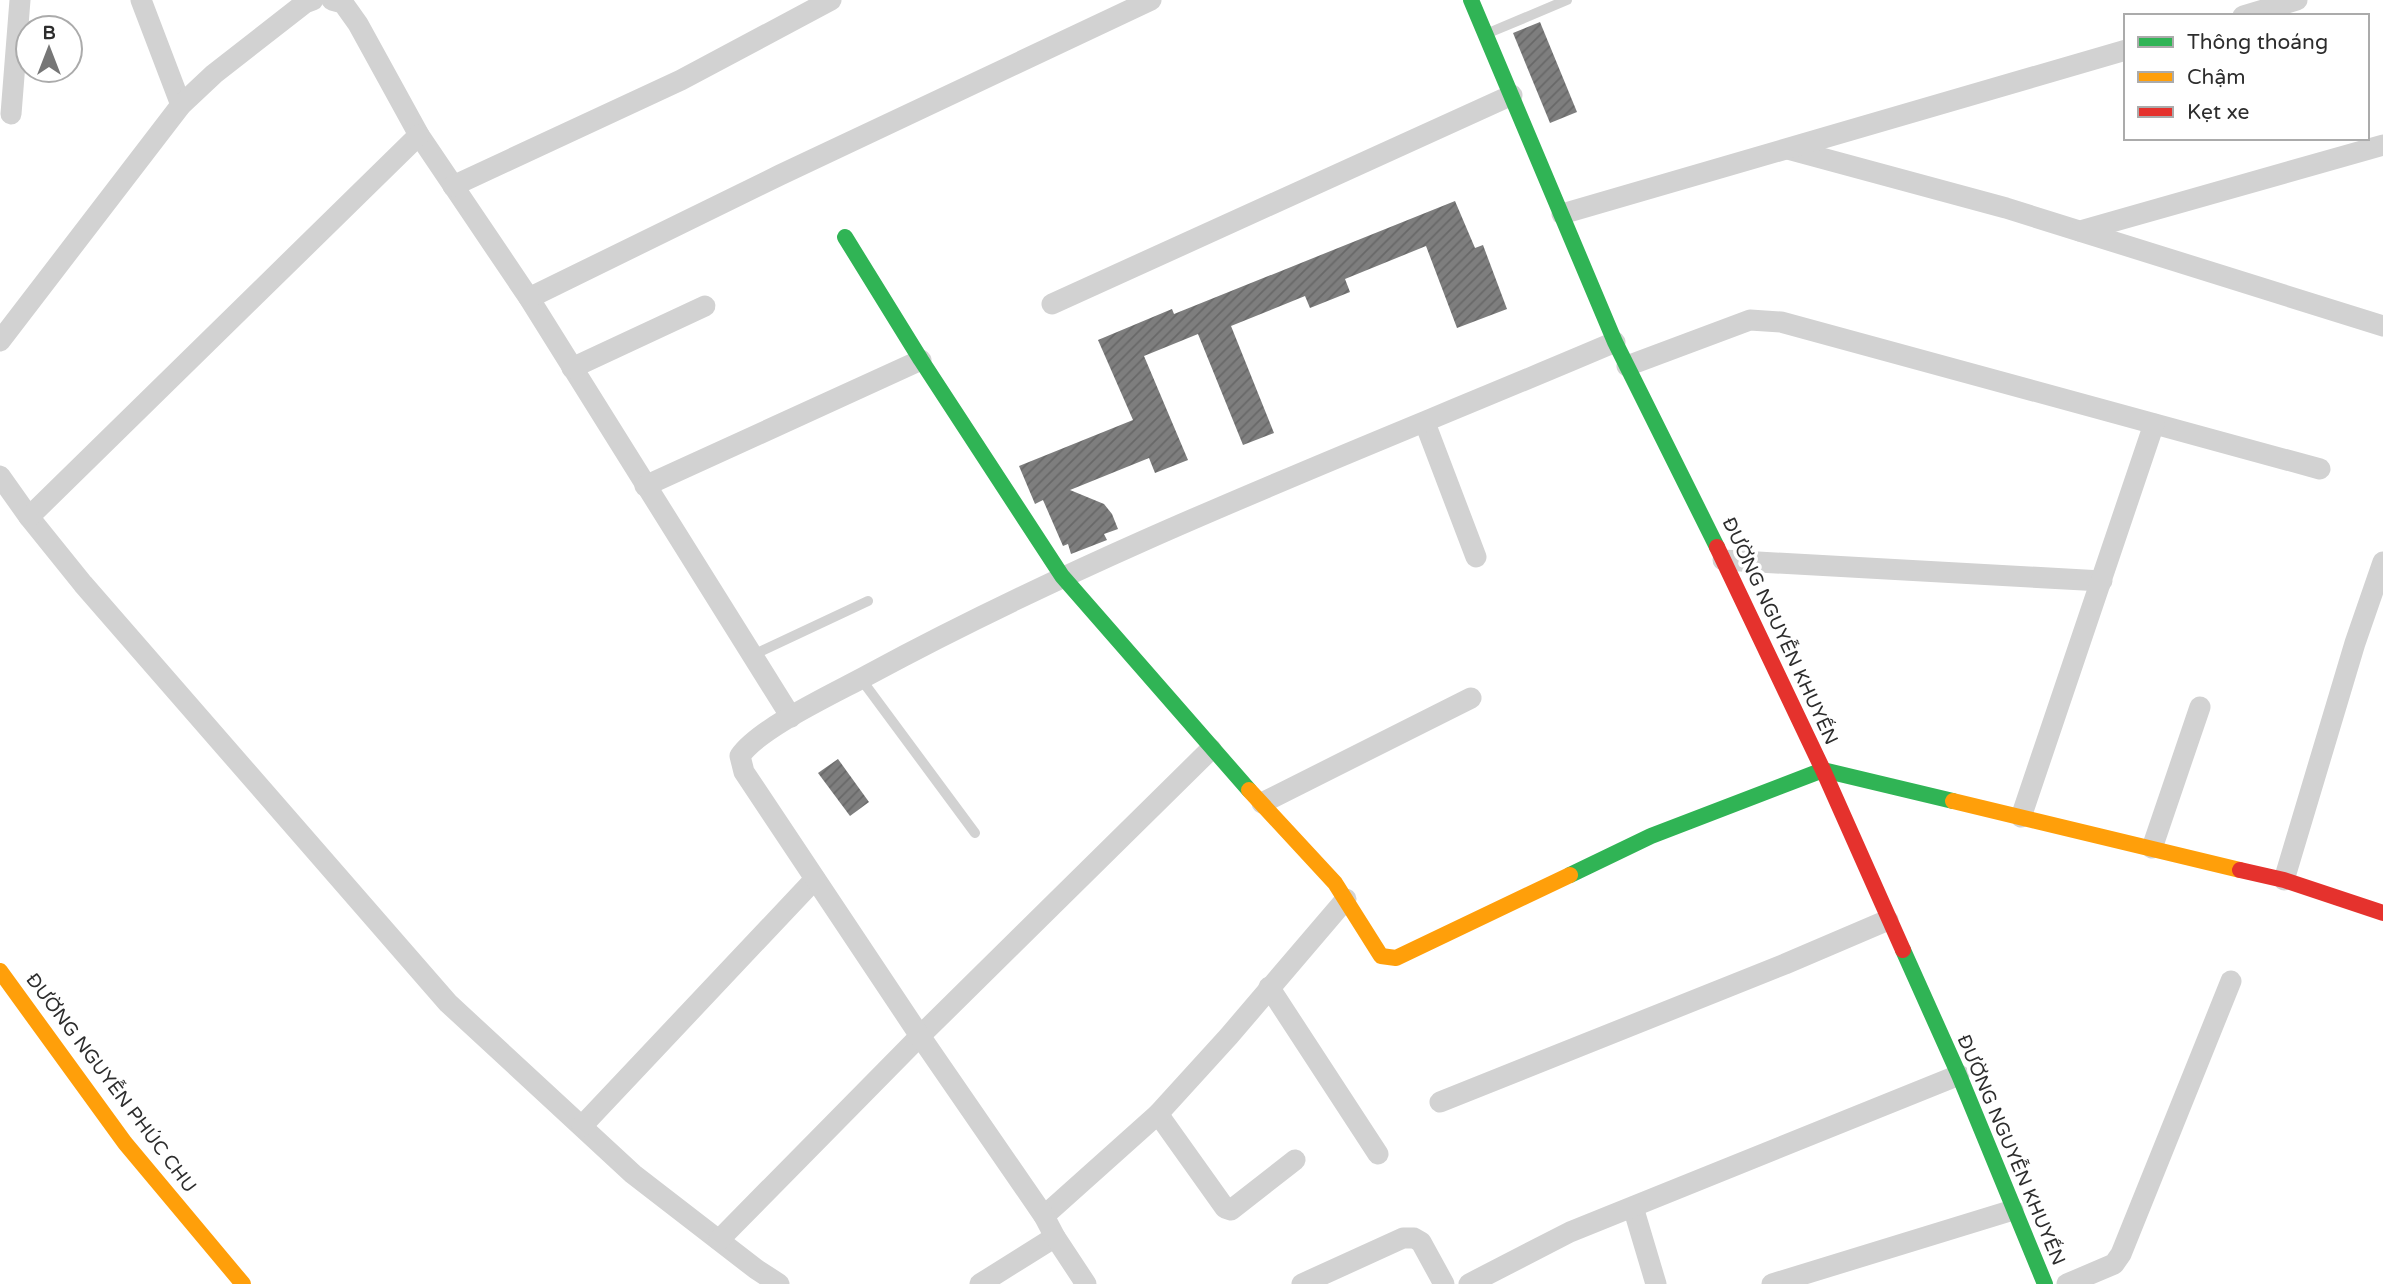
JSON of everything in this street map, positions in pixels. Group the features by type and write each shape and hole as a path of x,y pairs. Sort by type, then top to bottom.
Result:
{"street":[{"path":"11,114 20,0"},
{"path":"141,0 181,105"},
{"path":"0,341 181,105 214,74 305,3 313,0"},
{"path":"332,0 342,3 358,24 419,135 529,299 791,718"},
{"path":"453,186 681,80 831,0"},
{"path":"529,299 780,175 1151,0"},
{"name":"ĐƯỜNG NGUYỄN KHUYẾN","path":"1471,0 1615,342 1723,560 1822,770 1959,1075 2045,1284"},
{"path":"2250,14 2297,0"},
{"path":"1562,214 2124,51"},
{"path":"1052,304 1512,95"},
{"path":"29,517 419,135"},
{"path":"2080,232 2383,145"},
{"path":"1788,149 2006,208 2383,327"},
{"path":"845,236 921,360 1062,576 1211,749 1335,883 1381,956 1396,958 1651,836 1822,770 2284,880 2383,913"},
{"path":"572,368 705,306"},
{"path":"1627,366 1750,320 1782,322 2320,469"},
{"path":"1086,1284 1044,1216 744,772 740,756 748,745 791,718 943,635 1062,576 1615,342"},
{"path":"645,486 921,360"},
{"path":"1425,423 1476,557"},
{"path":"2021,817 2154,424"},
{"path":"0,476 29,517 221,744 299,829 448,1003 633,1174 779,1284"},
{"path":"1723,560 2102,582"},
{"path":"2284,880 2355,643 2383,562"},
{"path":"1262,803 1471,698"},
{"path":"2152,848 2200,707"},
{"path":"719,1240 920,1036 1211,749"},
{"path":"582,1126 815,879"},
{"path":"1044,1216 1158,1114 1229,1036 1346,899"},
{"path":"1440,1102 1888,920"},
{"name":"ĐƯỜNG NGUYỄN PHÚC CHU","path":"0,971 125,1143 243,1284"},
{"path":"2067,1284 2114,1264 2121,1254 2231,981"},
{"path":"1269,988 1378,1154"},
{"path":"1469,1284 1570,1232 1959,1075"},
{"path":"1158,1114 1225,1208 1231,1210 1295,1160"},
{"path":"1633,1207 1656,1284"},
{"path":"1772,1284 2013,1210"},
{"path":"979,1284 1055,1237"},
{"path":"1302,1284 1403,1238 1414,1238 1421,1242 1444,1284"}],"lane":[{"path":"1486,34 1567,0"},
{"path":"751,656 868,601"},
{"path":"861,679 975,833"}],"building":[{"path":"1540,22 1577,112 1550,123 1513,33"},
{"path":"1455,201 1475,248 1483,245 1507,309 1457,328 1426,246 1345,279 1350,292 1310,308 1305,296 1231,326 1274,433 1243,445 1198,334 1144,356 1188,460 1155,473 1149,458 1070,490 1104,504 1118,529 1104,534 1107,540 1071,554 1068,544 1063,546 1043,500 1035,504 1019,466 1133,420 1098,340 1172,309 1174,314"},
{"path":"838,759 869,802 850,816 818,773"}],"traffic: fast":[{"path":"1471,0 1615,342 1717,547"},
{"path":"845,237 921,360 1062,576 1249,790"},
{"path":"1570,875 1651,836 1823,770 1953,801"},
{"path":"1903,950 1959,1075 2045,1284"}],"traffic: slow":[{"path":"1249,790 1335,883 1381,956 1396,958 1570,875"},
{"path":"1953,801 2240,870"},
{"path":"0,971 125,1143 243,1284"}],"traffic: jam":[{"path":"1717,547 1823,770 1903,950"},
{"path":"2240,870 2284,880 2383,913"}]}
